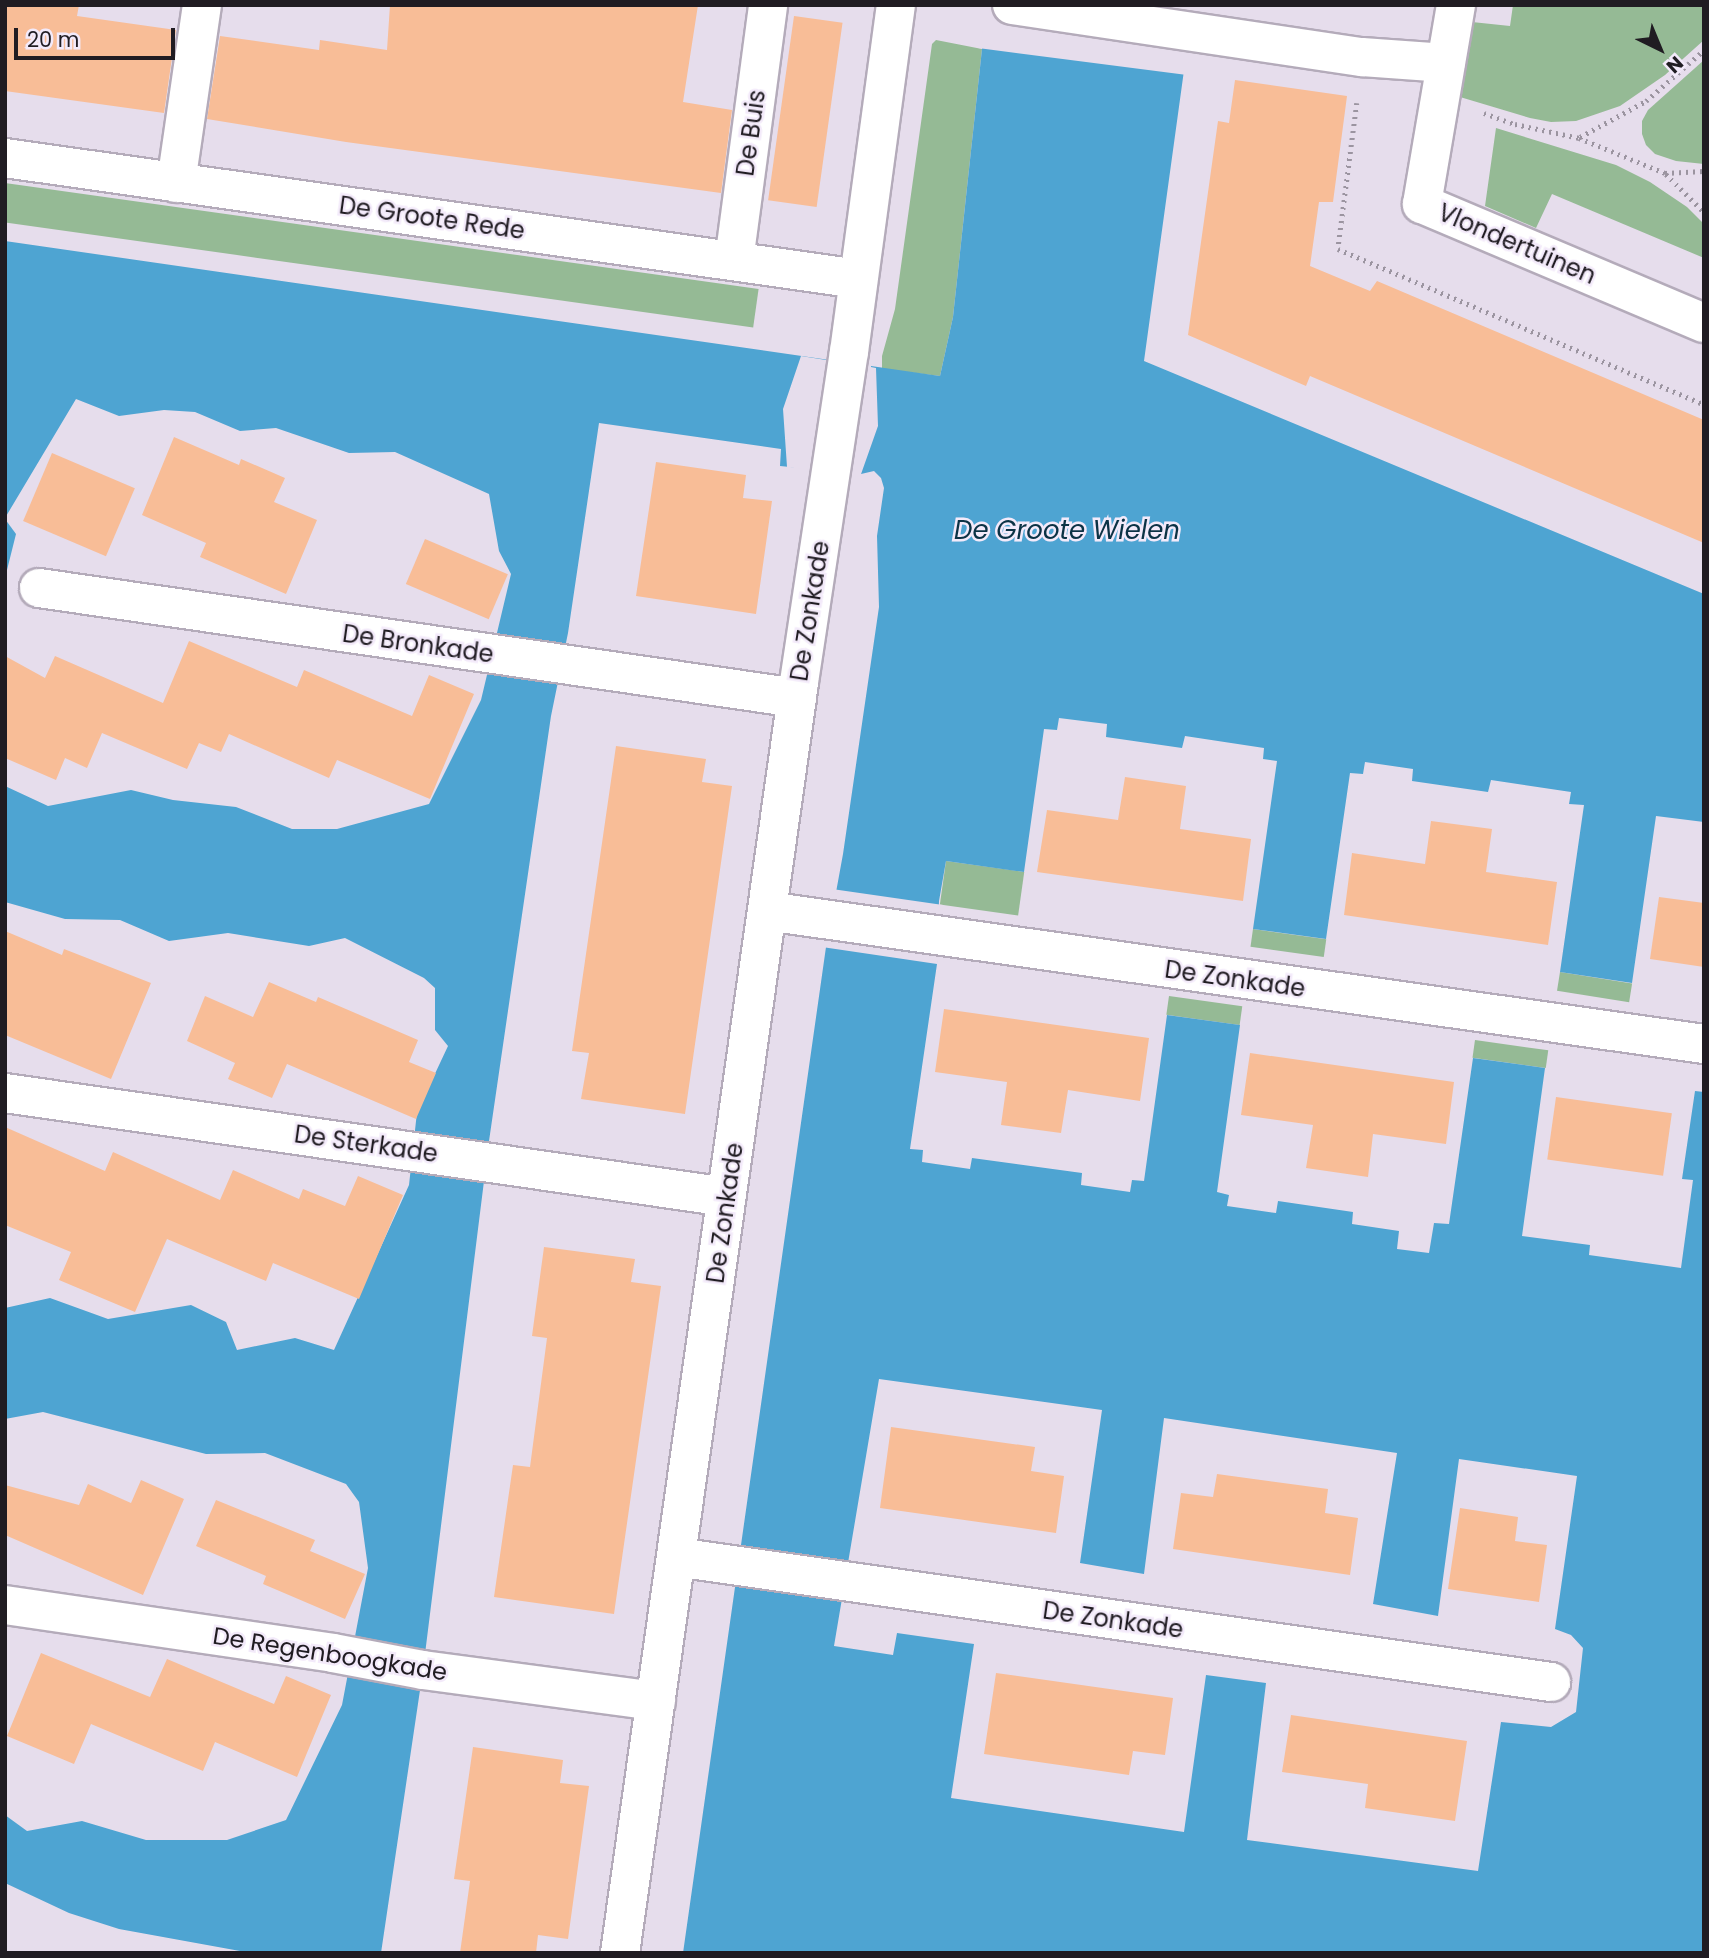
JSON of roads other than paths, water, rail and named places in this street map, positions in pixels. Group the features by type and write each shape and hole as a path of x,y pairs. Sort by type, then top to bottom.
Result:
{"street":[{"path":"177,183 202,5"},
{"name":"De Buis","path":"734,261 768,5"},
{"name":"De Zonkade","path":"620,1953 656,1701 693,1559 727,1197 785,914 797,698 849,352 895,5"},
{"path":"1013,5 1363,57 1446,63"},
{"name":"Vlondertuinen","path":"1455,5 1422,204 1704,323"},
{"name":"De Groote Rede","path":"5,159 858,279"},
{"name":"De Bronkade","path":"39,588 797,698"},
{"name":"De Zonkade","path":"785,914 1704,1044"},
{"name":"De Sterkade","path":"5,1093 401,1147 497,1164 727,1197"},
{"name":"De Zonkade","path":"693,1559 1551,1682"},
{"name":"De Regenboogkade","path":"5,1605 333,1653 423,1670 656,1701"}],"water":[{"name":"De Groote Wielen","path":"994,5 1193,5 1144,361 1704,594 1704,822 1656,816 1632,983 1560,972 1584,805 1569,804 1571,792 1491,780 1488,792 1412,781 1413,769 1365,762 1363,774 1350,773 1326,939 1253,929 1277,761 1263,759 1264,748 1185,736 1182,748 1106,737 1107,724 1059,718 1057,730 1044,729 1024,872 946,861 939,901 937,964 910,1149 923,1150 922,1162 970,1169 972,1158 1082,1173 1081,1185 1130,1192 1132,1180 1144,1181 1167,1015 1240,1025 1217,1192 1229,1195 1227,1206 1276,1213 1278,1201 1353,1212 1352,1224 1399,1231 1397,1249 1429,1253 1434,1223 1449,1224 1473,1058 1545,1068 1522,1236 1590,1245 1589,1255 1681,1268 1693,1180 1682,1179 1695,1091 1704,1092 1704,1953 683,1953 826,947 843,854 879,607 877,536 884,488 881,478 874,471 861,474 780,466 781,449 599,423 568,633 551,716 489,1141 423,1670 381,1953 251,1953 119,1929 69,1913 5,1883 5,1815 27,1831 82,1821 146,1840 227,1840 286,1820 342,1705 368,1568 359,1502 346,1484 265,1453 206,1454 43,1412 5,1419 5,1308 50,1298 108,1319 191,1305 226,1322 237,1350 295,1338 334,1350 409,1185 417,1112 448,1046 435,1030 435,988 424,978 345,938 309,946 228,933 169,941 120,920 65,919 5,902 5,786 48,806 131,790 173,800 236,807 292,829 337,829 429,804 481,700 511,574 499,551 489,494 395,452 349,453 276,428 240,431 195,412 164,410 119,416 76,399 5,518 5,241 940,376 953,317 982,49","holes":["879,1379 1102,1410 1080,1563 1144,1574 1164,1418 1397,1453 1373,1604 1438,1616 1459,1459 1577,1476 1555,1629 1571,1635 1583,1648 1576,1712 1551,1727 1501,1722 1478,1871 1247,1840 1266,1683 1206,1675 1184,1832 951,1798 974,1644 897,1633 893,1655 834,1646"]},
{"path":"5,519 16,534 5,578"}]}
